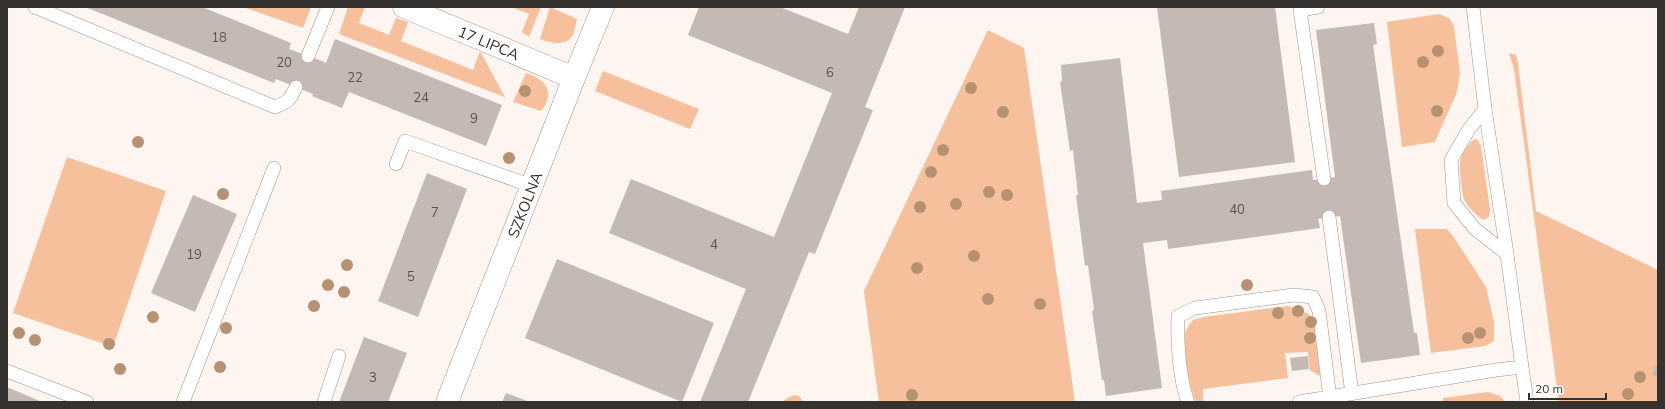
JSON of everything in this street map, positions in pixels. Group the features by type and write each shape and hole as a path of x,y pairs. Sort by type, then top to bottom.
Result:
{"street":[{"name":"17 LIPCA","path":"404,7 574,78"},
{"name":"SZKOLNA","path":"447,402 603,7"}],"lane":[{"path":"35,7 275,107 291,99 296,87"},
{"path":"308,56 328,7"},
{"path":"1318,7 1300,10 1324,178"},
{"path":"1473,7 1485,109 1508,254 1527,402"},
{"path":"1485,109 1469,129 1451,160 1454,203 1475,229 1508,254"},
{"path":"396,164 405,141 532,186"},
{"path":"183,402 274,168"},
{"path":"1329,218 1352,394"},
{"path":"1188,402 1184,392 1178,341 1178,316 1195,308 1294,295 1313,297 1319,311 1330,398"},
{"path":"324,402 339,356"},
{"path":"1299,402 1522,367"},
{"path":"7,371 87,402"}],"shaded area":[{"path":"243,7 311,7 303,28"},
{"path":"348,7 365,7 359,23 389,35 396,18 408,22 401,41 473,70 480,51 505,97 339,34"},
{"path":"511,7 541,7 529,37 522,32 529,14"},
{"path":"550,7 577,19 573,35 570,39 562,43 553,43 540,39"},
{"path":"1439,14 1449,18 1454,26 1460,73 1457,92 1435,142 1402,147 1387,22"},
{"path":"988,30 1024,48 1075,402 879,402 864,291"},
{"path":"1509,53 1516,55 1518,63 1536,211 1658,270 1658,402 1559,402 1514,69"},
{"path":"603,71 699,109 690,129 595,91"},
{"path":"526,73 539,79 547,88 548,98 541,111 513,102"},
{"path":"1475,139 1478,140 1481,146 1490,209 1489,217 1483,220 1472,211 1465,202 1460,175 1460,162 1462,156 1467,146"},
{"path":"67,157 166,191 113,347 13,313"},
{"path":"1415,229 1447,229 1453,236 1486,287 1494,322 1494,341 1485,346 1431,353"},
{"path":"1288,306 1309,314 1315,326 1320,376 1310,370 1308,352 1285,353 1288,378 1203,389 1203,402 1196,401 1191,387 1184,352 1185,333 1193,320 1204,317"},
{"path":"1488,392 1500,396 1506,402 1443,402 1443,398"},
{"path":"794,395 799,396 804,402 783,402 787,398"}],"building":[{"path":"85,7 202,7 291,43 289,49 326,63 335,39 502,105 486,146 349,92 342,108 276,79 274,83"},
{"path":"699,7 780,7 848,34 859,7 905,7 865,107 873,110 815,254 809,252 748,402 700,402 746,289 609,233 631,179 774,237 832,93 688,35"},
{"path":"1157,7 1275,7 1295,162 1179,177"},
{"path":"1374,23 1377,44 1373,45 1414,333 1417,333 1420,355 1361,363 1340,216 1318,219 1320,228 1168,249 1167,240 1143,243 1162,388 1106,396 1104,380 1102,380 1092,311 1094,310 1088,265 1085,266 1076,195 1078,195 1073,150 1070,151 1060,82 1062,81 1061,65 1120,58 1137,203 1162,200 1161,191 1312,170 1313,180 1335,177 1316,30"},
{"path":"427,173 467,189 418,317 378,301"},
{"path":"193,195 237,214 195,312 151,293"},
{"path":"557,259 714,323 682,402 525,338"},
{"path":"364,337 407,353 388,402 339,402"},
{"path":"1308,356 1309,369 1292,371 1290,358"},
{"path":"1655,365 1658,366 1658,377 1653,375"},
{"path":"7,387 42,402 7,402"},
{"path":"506,393 530,402 502,402"}]}
